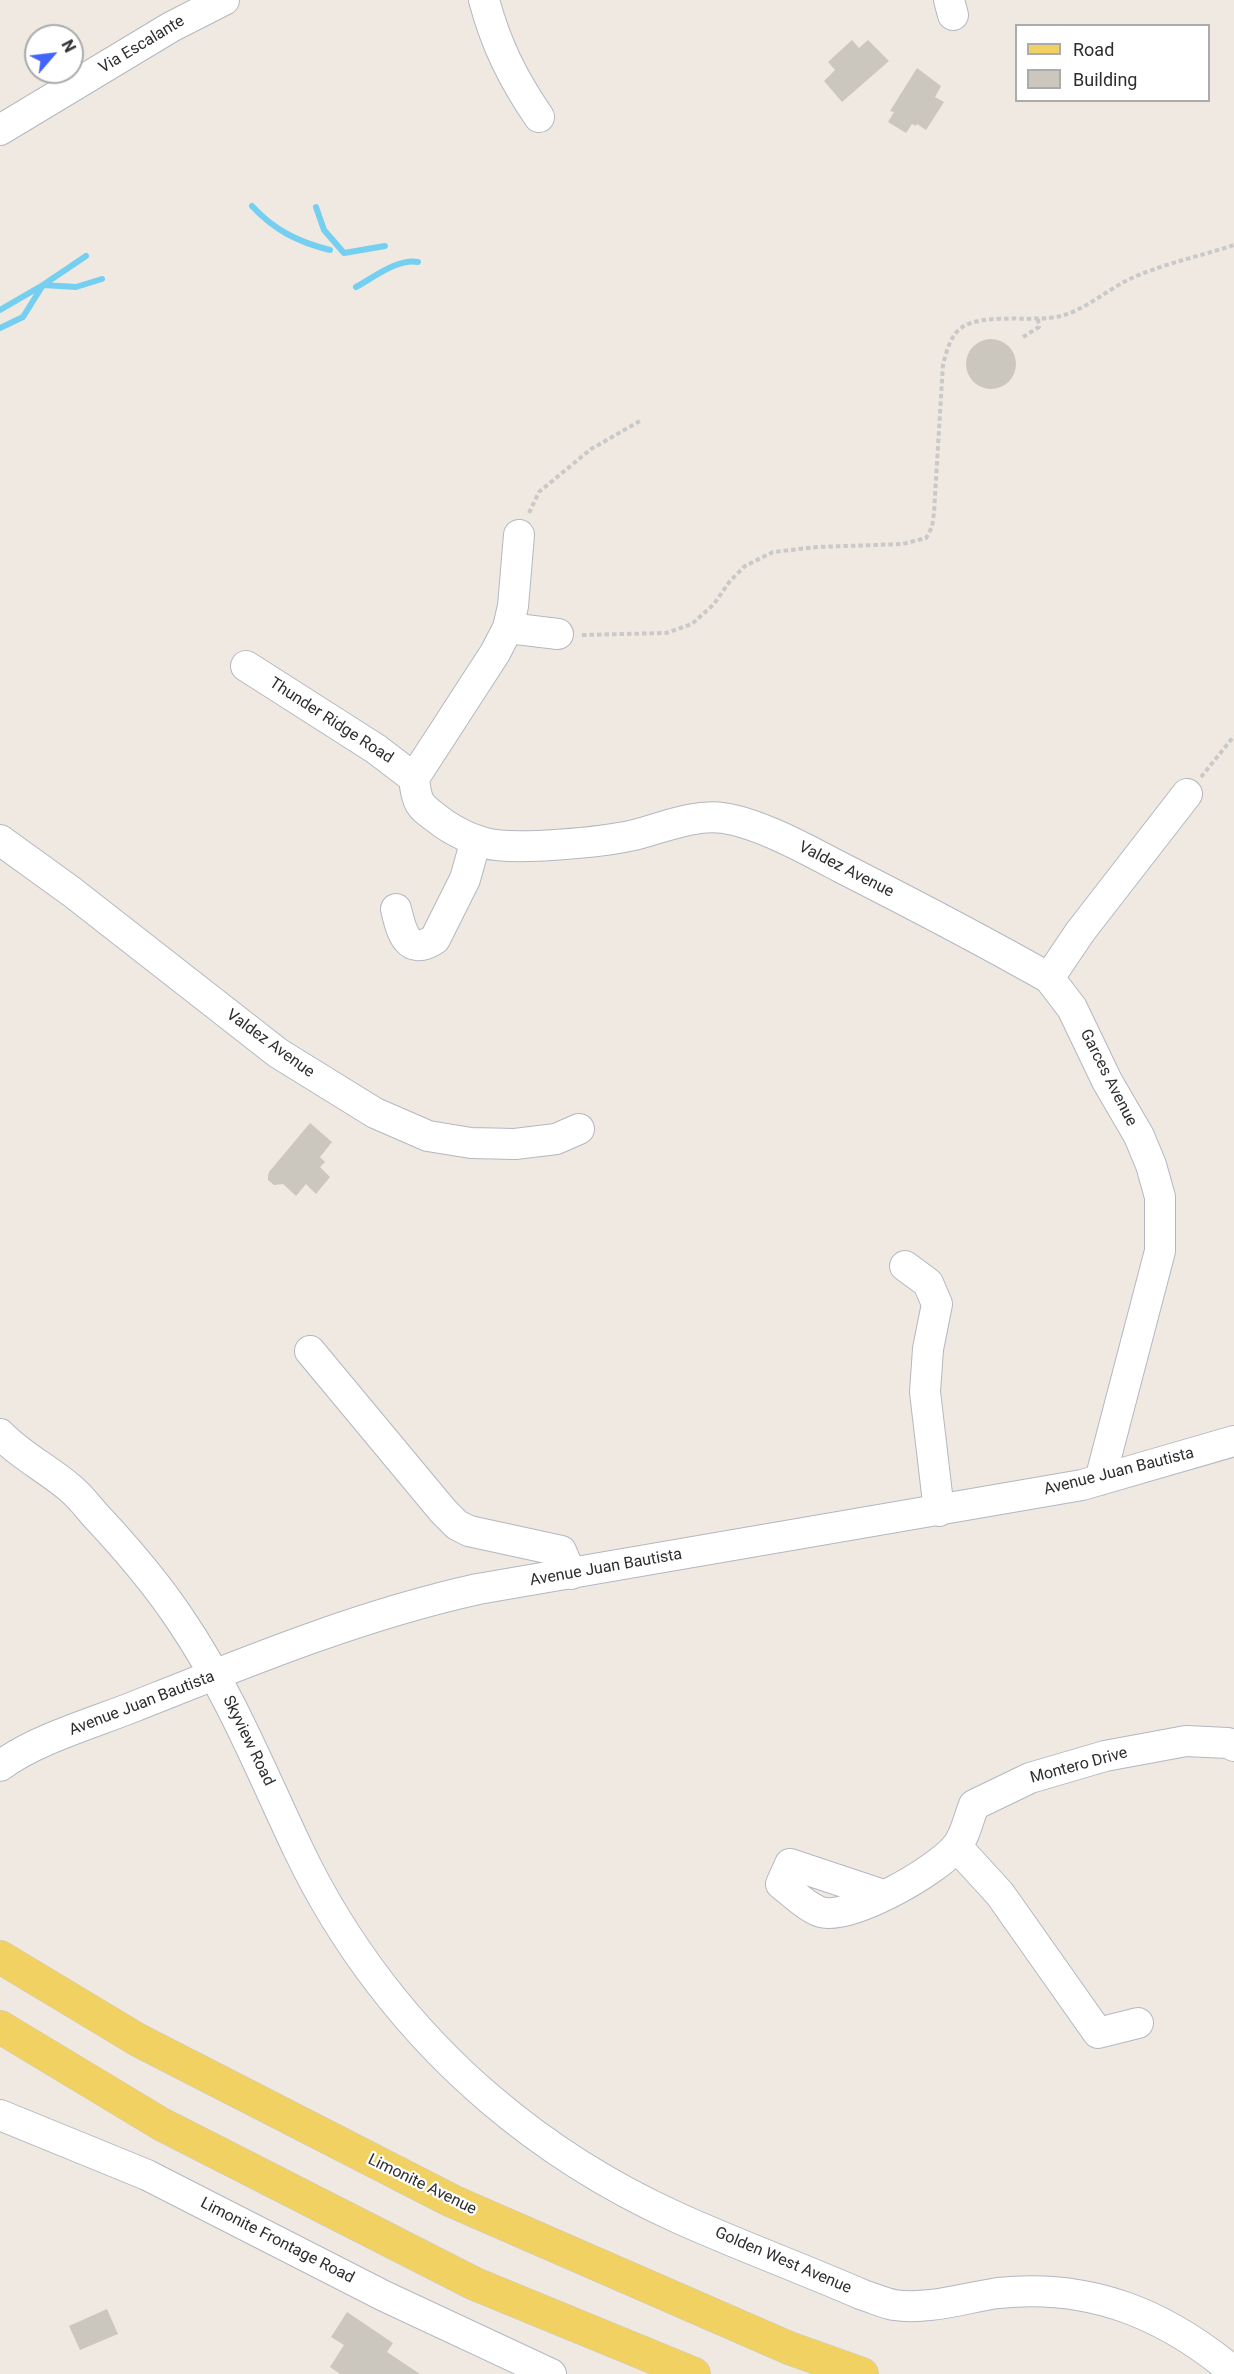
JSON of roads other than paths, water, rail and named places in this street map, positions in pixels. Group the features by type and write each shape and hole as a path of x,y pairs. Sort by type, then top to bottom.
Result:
{"main road":[{"name":"Limonite Avenue","path":"0,1957 138,2040 452,2201 789,2348 862,2374"},
{"path":"0,2027 161,2124 475,2284 694,2374"}],"street":[{"name":"Via Escalante","path":"0,130 171,27 224,0"},
{"path":"484,0 493,35 516,83 539,117"},
{"path":"396,909 401,932 405,937 418,945 427,944 435,939 465,879 476,840 455,831 422,807 416,799 414,778 495,653 508,628 513,606 519,535"},
{"path":"508,628 558,634"},
{"name":"Thunder Ridge Road","path":"246,666 376,749 414,778"},
{"path":"1049,978 1080,932 1187,794"},
{"name":"Valdez Avenue","path":"476,840 487,844 512,845 565,843 630,836 697,819 723,818 752,826 805,849 958,927 1049,978"},
{"name":"Valdez Avenue","path":"0,840 72,892 278,1053 375,1113 428,1136 471,1143 515,1144 556,1139 579,1129"},
{"name":"Garces Avenue","path":"1049,978 1072,1008 1107,1081 1138,1136 1151,1165 1160,1197 1160,1251 1100,1479"},
{"path":"905,1266 928,1283 937,1304 928,1349 926,1392 939,1510"},
{"path":"310,1351 435,1503 457,1525 469,1531 561,1551 571,1574"},
{"name":"Avenue Juan Bautista","path":"0,1766 52,1739 381,1614 478,1589 1082,1485 1234,1441"},
{"name":"Skyview Road","path":"5,1449 70,1488 113,1533 179,1618 216,1675 263,1769 299,1851 340,1925 388,1995"},
{"name":"Montero Drive","path":"957,1847 974,1805 1030,1778 1105,1756 1186,1741 1228,1743 1234,1746"},
{"path":"883,1895 916,1880 957,1847 1000,1894 1098,2033 1138,2023"},
{"name":"Golden West Avenue","path":"388,1995 450,2062 488,2098 527,2129 609,2182 675,2216 863,2295 894,2305 933,2305 998,2294 1038,2291 1078,2295 1116,2303 1170,2326 1197,2342 1234,2372"},
{"name":"Limonite Frontage Road","path":"0,2115 147,2175 384,2296 551,2374"}],"waterway":[{"path":"252,206 269,222 287,234 330,250"},
{"path":"316,207 324,230 344,253 385,246"},
{"path":"0,310 86,256"},
{"path":"356,287 394,266 418,262"},
{"path":"0,328 23,317 43,285 76,287 102,279"}]}
